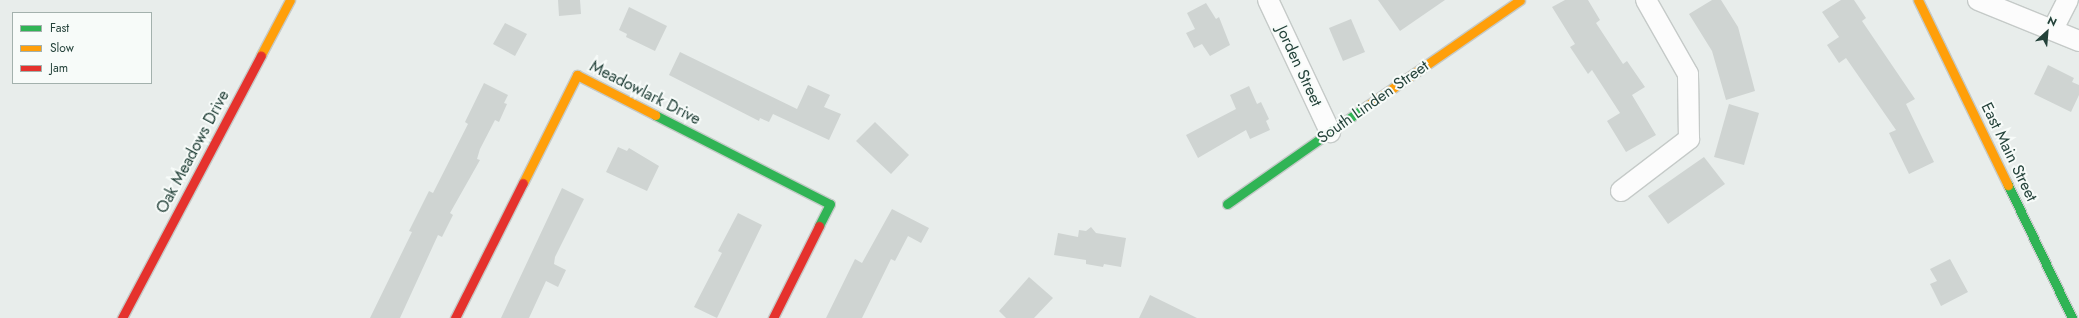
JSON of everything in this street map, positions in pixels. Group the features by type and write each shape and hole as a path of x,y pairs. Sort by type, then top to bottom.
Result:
{"street":[{"name":"Oak Meadows Drive","path":"122,318 290,0"},
{"name":"Jorden Street","path":"1268,0 1330,132"},
{"name":"South Linden Street","path":"1227,204 1520,0"},
{"path":"1621,191 1689,139 1688,74 1646,0"},
{"name":"East Main Street","path":"1918,0 2072,318"},
{"path":"1978,0 2053,29 2079,41"},
{"path":"2053,29 2068,0"},
{"name":"Meadowlark Drive","path":"455,318 577,75 830,204 773,318"}],"building":[{"path":"558,0 580,0 581,14 559,16"},
{"path":"1378,0 1445,0 1400,31"},
{"path":"1565,0 1588,0 1600,20 1596,23 1623,64 1627,61 1645,87 1632,95 1656,135 1626,152 1607,121 1620,113 1592,70 1588,74 1570,47 1575,44 1552,7"},
{"path":"1712,0 1721,0 1738,27 1755,91 1726,100 1712,51 1689,14"},
{"path":"1841,0 1854,0 1866,18 1862,21 1915,99 1906,104 1934,162 1909,174 1889,133 1896,130 1846,58 1839,63 1827,45 1839,37 1822,12"},
{"path":"1206,3 1216,19 1219,17 1230,45 1210,56 1202,44 1194,48 1186,33 1195,29 1187,13"},
{"path":"629,7 667,26 655,51 626,37 627,34 619,30"},
{"path":"1351,19 1365,52 1343,61 1329,28"},
{"path":"505,23 527,34 515,56 493,44"},
{"path":"680,52 797,109 808,85 830,95 824,107 841,114 829,140 773,114 769,122 760,118 759,121 669,75"},
{"path":"2048,65 2074,78 2072,82 2079,85 2079,95 2071,112 2034,94"},
{"path":"484,83 508,95 504,103 507,104 499,122 495,120 480,149 477,159 480,160 450,213 453,215 442,237 438,235 400,318 370,318 412,232 409,231 429,191 433,193 468,124 465,122"},
{"path":"1249,86 1257,104 1261,102 1269,119 1266,121 1270,130 1250,139 1246,130 1198,158 1186,135 1236,109 1230,95"},
{"path":"1729,104 1759,113 1744,165 1714,157"},
{"path":"875,122 909,155 891,174 856,141"},
{"path":"618,147 627,151 629,148 659,166 647,191 606,172"},
{"path":"1704,157 1725,184 1668,224 1648,196"},
{"path":"562,188 584,199 555,257 554,264 566,270 558,287 546,281 529,318 501,318"},
{"path":"892,209 929,228 921,243 908,236 895,261 891,259 862,318 826,318 855,259 862,263"},
{"path":"738,213 762,225 717,318 694,307 722,253 718,251"},
{"path":"1091,227 1096,233 1126,238 1121,267 1104,264 1103,267 1086,264 1086,260 1054,255 1058,233 1078,237 1079,230 1086,231"},
{"path":"1950,259 1968,292 1941,306 1930,284 1937,281 1930,269"},
{"path":"1029,277 1053,298 1034,318 1006,318 999,311"},
{"path":"1150,295 1197,318 1139,318"}],"traffic: fast":[{"path":"1227,204 1367,106"},
{"path":"655,115 830,204 819,226"},
{"path":"2008,185 2072,318"}],"traffic: slow":[{"path":"261,55 290,0"},
{"path":"1367,106 1520,0"},
{"path":"1918,0 2008,185"},
{"path":"523,183 577,75 655,115"}],"traffic: jam":[{"path":"122,318 261,55"},
{"path":"455,318 523,183"},
{"path":"773,318 819,226"}]}
